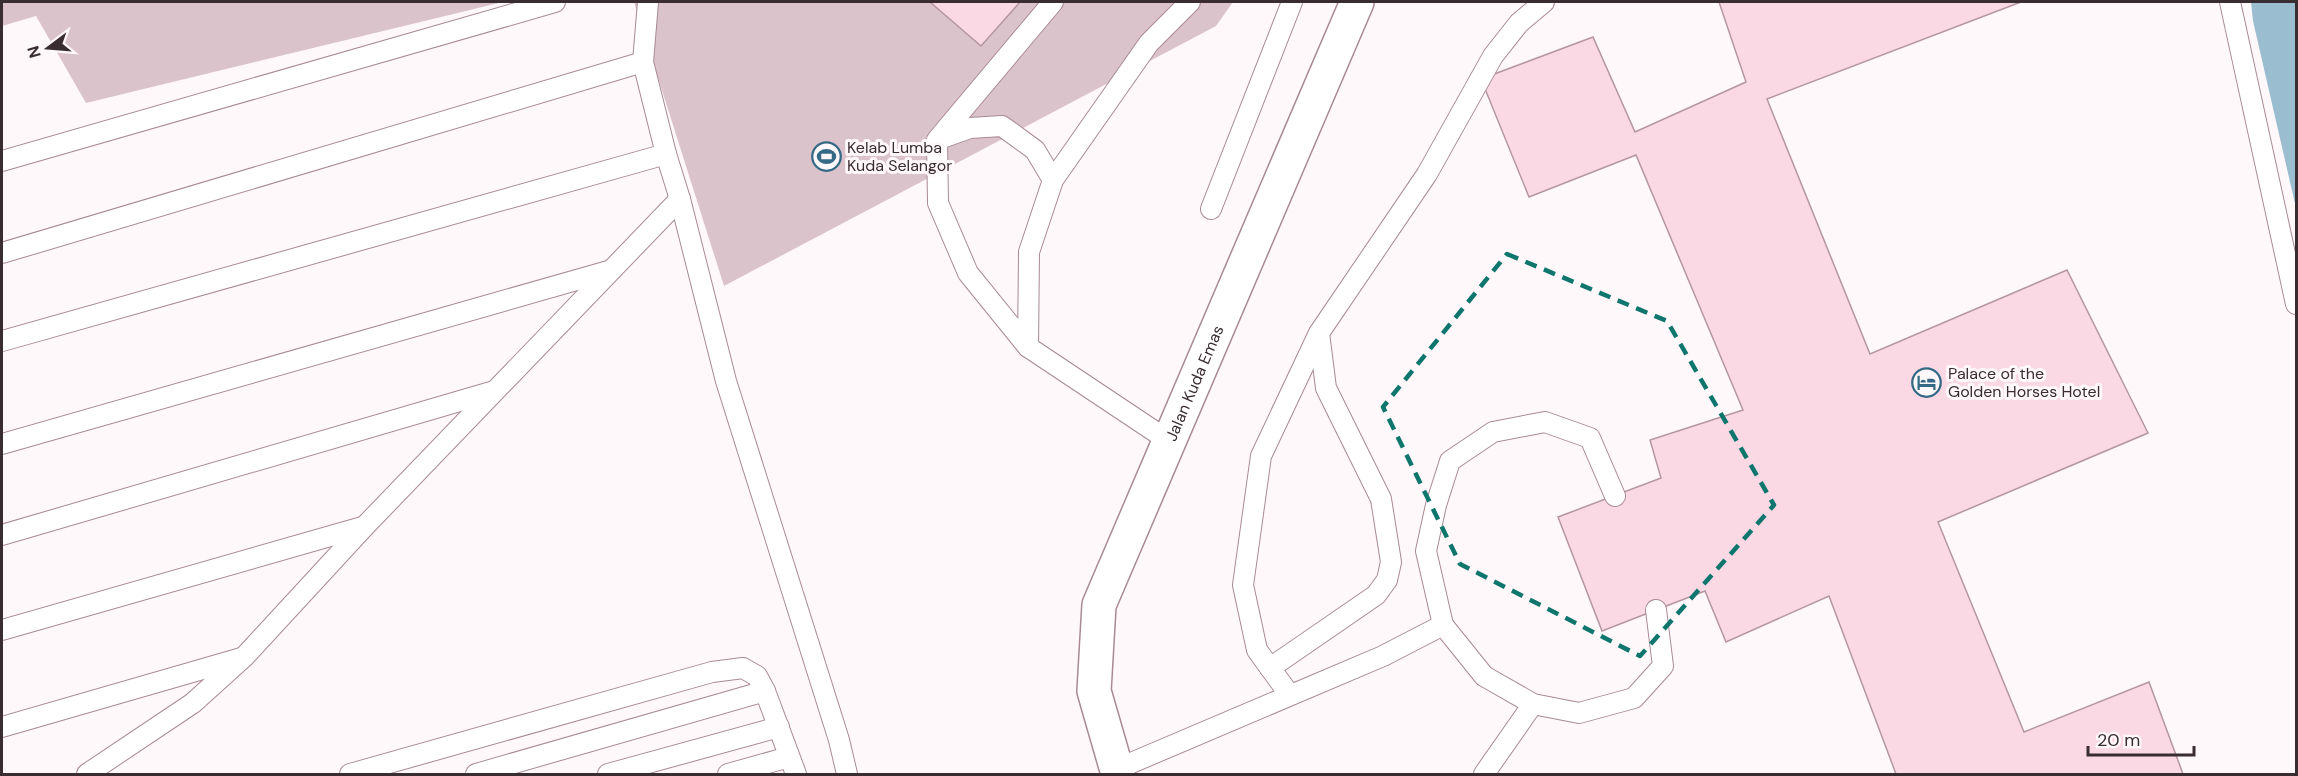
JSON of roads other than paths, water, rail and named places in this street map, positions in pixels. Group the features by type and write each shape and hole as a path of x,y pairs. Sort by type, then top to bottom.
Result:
{"street":[{"name":"Jalan Kuda Emas","path":"1118,772 1095,692 1099,605 1357,2"}],"lane":[{"path":"2,161 555,2"},
{"path":"648,2 643,62 666,154 680,199 726,381 839,740 847,774"},
{"path":"1053,2 938,140 938,203 968,273 1028,347 1169,441"},
{"path":"1028,347 1029,252 1053,180 1149,43 1190,2"},
{"path":"1211,209 1292,2"},
{"path":"1289,694 1257,651 1243,585 1261,456 1319,333 1427,174 1493,56 1519,23 1544,2"},
{"path":"2230,2 2296,304"},
{"path":"2,253 643,62"},
{"path":"938,140 970,128 1002,126 1035,150 1053,180"},
{"path":"2,341 666,154"},
{"path":"87,774 193,703 245,656 364,527 680,199"},
{"path":"2,444 610,270"},
{"path":"1270,668 1376,595 1387,580 1391,562 1381,499 1326,388 1319,333"},
{"path":"2,535 496,390"},
{"path":"1615,496 1590,438 1545,422 1493,432 1450,461 1436,505 1426,551 1443,625 1484,676 1533,704 1579,713 1634,698 1663,666 1656,609"},
{"path":"2,630 364,527"},
{"path":"1118,772 1289,694 1383,656 1443,625"},
{"path":"2,727 245,656"},
{"path":"350,774 712,672 743,668 757,676 765,691 793,766 728,774"},
{"path":"476,774 765,691"},
{"path":"1484,774 1533,704"},
{"path":"608,774 779,727"}],"water":[{"path":"2251,2 2296,2 2296,208 2253,21"}],"place":[{"name":"Kelab Lumba Kuda Selangor","path":"826,156"},
{"name":"Palace of the Golden Horses Hotel","path":"1927,382"}]}
